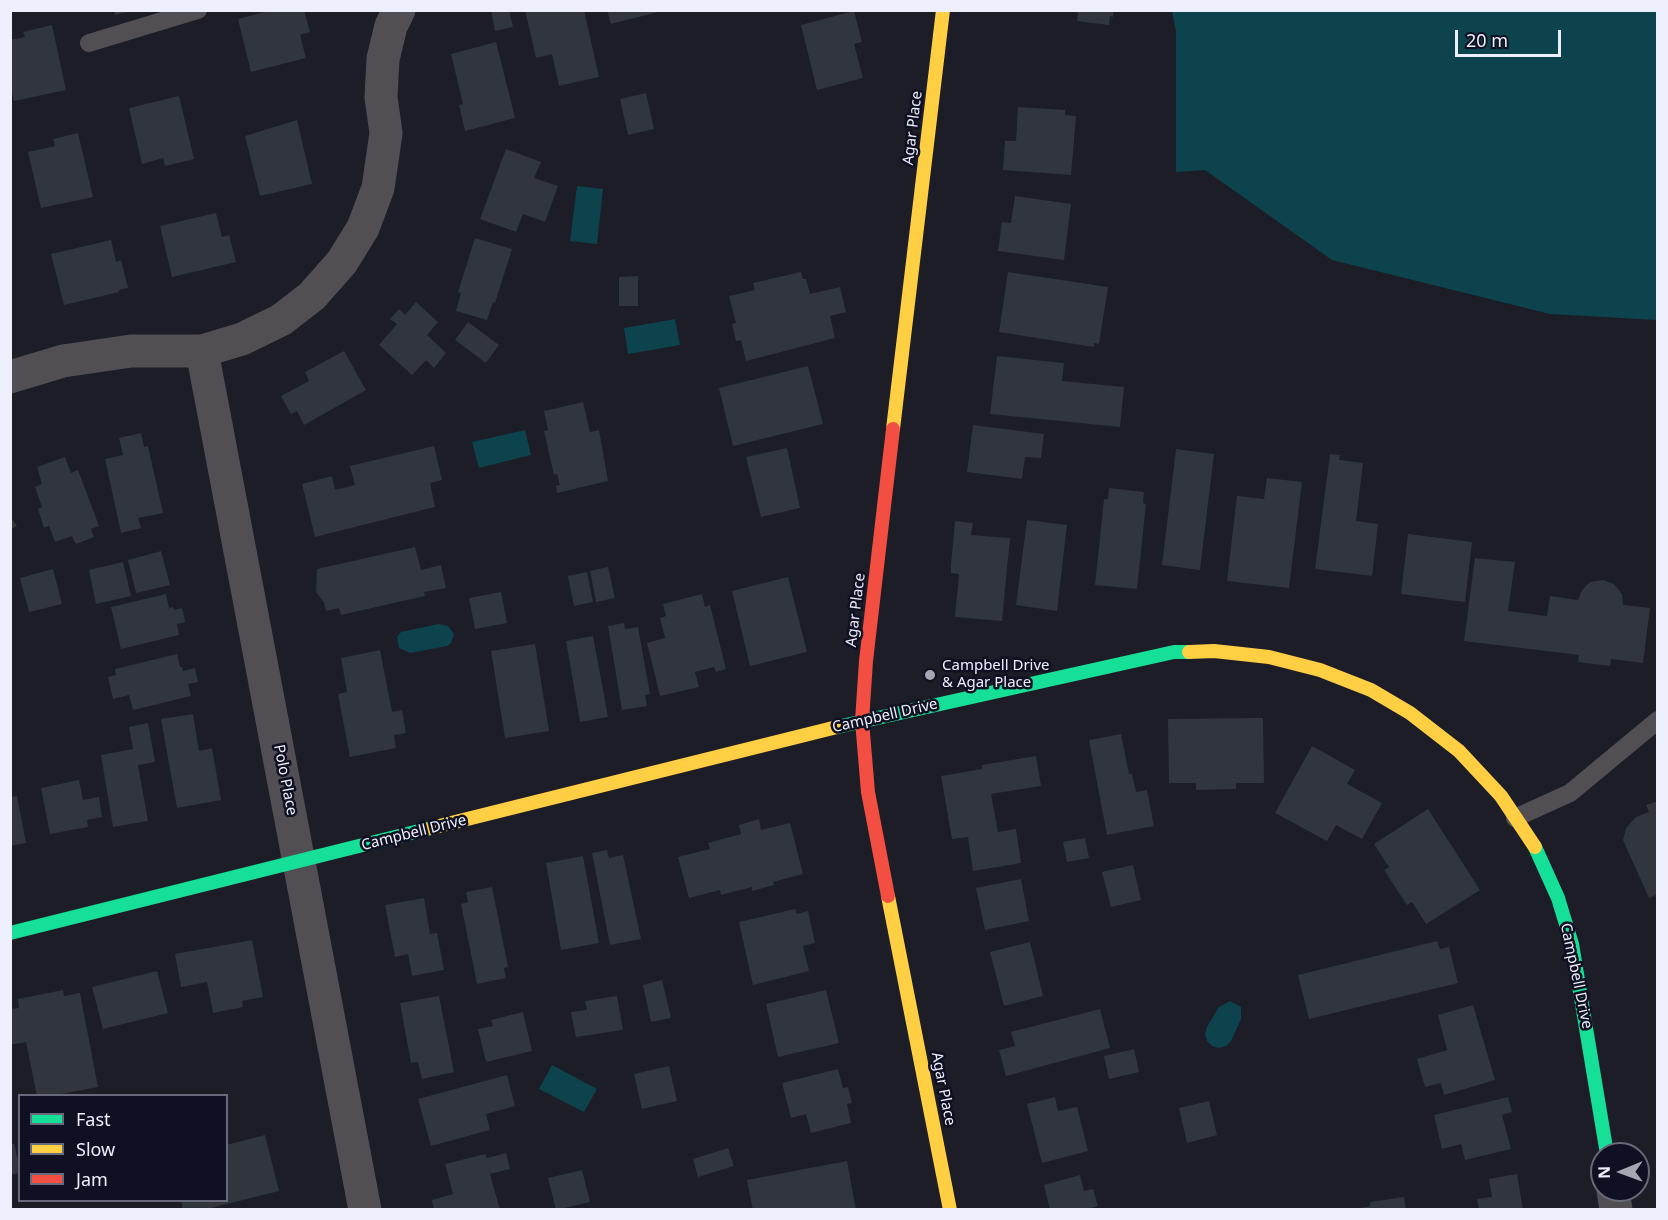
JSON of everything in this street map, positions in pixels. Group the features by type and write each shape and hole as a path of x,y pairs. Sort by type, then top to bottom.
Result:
{"street":[{"path":"10,377 63,361 131,351 202,351 242,339 281,320 312,296 342,262 363,228 378,188 386,133 381,97 383,59 399,10"},
{"name":"Agar Place","path":"943,10 866,661 862,721 868,792 950,1209"},
{"name":"Polo Place","path":"202,351 365,1209"},
{"name":"Campbell Drive","path":"10,933 862,721 1174,652 1214,651 1269,657 1320,670 1371,690 1410,713 1459,751 1501,796 1533,843 1558,898 1572,944 1605,1142"}],"lane":[{"path":"89,43 198,10"},
{"path":"1515,818 1570,793 1658,720"}],"water":[{"path":"1172,11 1657,11 1657,320 1550,314 1332,260 1205,170 1176,172 1176,32"},
{"path":"577,186 603,189 597,244 570,241"},
{"path":"675,319 680,345 628,354 624,328"},
{"path":"525,430 531,455 479,468 472,442"},
{"path":"438,624 448,626 454,634 451,643 447,646 410,653 399,648 397,637 401,632"},
{"path":"1230,1001 1241,1007 1241,1019 1231,1041 1226,1046 1219,1048 1212,1046 1205,1034 1207,1027 1219,1007"},
{"path":"552,1065 597,1089 584,1112 539,1089"}],"building":[{"path":"114,10 131,10 131,11 115,15"},
{"path":"272,10 304,10 310,32 300,35 306,58 251,72 238,19"},
{"path":"491,10 509,10 513,27 495,31"},
{"path":"525,10 584,10 599,77 559,86 552,54 536,58"},
{"path":"607,10 661,10 662,11 611,24"},
{"path":"1070,10 1114,10 1113,17 1110,16 1109,25 1077,21 1078,13"},
{"path":"854,11 862,42 854,44 863,78 817,90 801,25"},
{"path":"52,25 66,90 14,101 10,84 10,40 25,37 23,32"},
{"path":"496,42 515,118 465,131 459,105 463,104 451,54"},
{"path":"646,93 654,129 628,135 620,99"},
{"path":"179,96 194,159 165,166 163,158 142,164 129,108"},
{"path":"1018,107 1065,110 1065,115 1076,116 1071,175 1003,170 1005,141 1016,141"},
{"path":"297,120 312,184 260,196 245,136"},
{"path":"78,133 93,197 41,208 28,152 55,146 53,139"},
{"path":"506,149 541,162 534,178 558,186 545,222 523,214 516,232 480,219"},
{"path":"1015,196 1071,204 1064,260 998,251 1002,222 1011,223"},
{"path":"216,213 222,237 229,235 236,262 172,277 160,226"},
{"path":"475,238 512,249 495,303 493,302 487,320 456,311 461,293 458,292"},
{"path":"111,240 116,262 121,260 128,288 64,305 51,254"},
{"path":"801,272 803,279 806,279 810,294 840,287 846,312 830,316 835,338 746,361 741,340 736,341 732,324 736,323 729,296 755,290 753,283"},
{"path":"1008,272 1108,287 1099,344 1094,343 1094,347 999,332"},
{"path":"638,276 638,306 619,306 619,277"},
{"path":"416,302 438,322 427,335 446,353 434,368 426,360 412,375 379,345 397,324 390,319 399,309 405,315"},
{"path":"468,322 499,345 486,363 455,340"},
{"path":"344,351 366,390 304,425 297,411 291,414 281,396 309,381 305,372"},
{"path":"997,356 1064,363 1062,381 1124,387 1120,427 990,414"},
{"path":"808,366 823,424 733,446 719,388"},
{"path":"583,402 590,432 599,430 608,481 557,493 556,486 560,485 557,474 554,475 544,431 548,430 544,411"},
{"path":"973,425 1044,434 1041,458 1025,457 1022,479 967,472"},
{"path":"141,433 144,447 148,446 163,513 138,518 141,528 121,533 105,459 123,455 119,438"},
{"path":"434,446 442,480 430,483 435,507 315,537 302,484 332,476 335,490 355,485 350,466"},
{"path":"787,448 800,508 761,517 746,457"},
{"path":"1176,449 1214,454 1200,570 1162,565"},
{"path":"1330,454 1340,455 1339,460 1363,463 1356,521 1378,524 1372,576 1315,569"},
{"path":"65,457 71,473 78,470 99,526 91,529 94,537 76,544 72,536 55,542 49,526 44,528 38,509 42,507 35,487 42,484 37,467"},
{"path":"1267,478 1302,482 1289,588 1227,581 1237,496 1264,499"},
{"path":"1109,488 1144,492 1143,503 1146,504 1137,589 1095,585 1104,499 1108,499"},
{"path":"10,516 17,526 10,530"},
{"path":"1027,520 1067,525 1057,611 1016,605"},
{"path":"955,521 973,523 971,535 1010,538 1002,621 955,617 959,574 951,573 951,564"},
{"path":"1408,534 1472,542 1465,602 1401,594"},
{"path":"415,547 421,570 441,565 446,588 424,592 425,596 341,615 339,608 326,611 324,603 316,592 317,569"},
{"path":"161,551 170,585 136,593 128,560"},
{"path":"1475,558 1515,562 1508,611 1547,616 1550,596 1578,600 1582,590 1590,582 1603,580 1614,584 1622,594 1623,605 1650,608 1643,663 1611,659 1610,666 1578,662 1579,655 1464,641"},
{"path":"123,562 131,596 96,604 89,570"},
{"path":"608,567 615,598 596,602 590,571"},
{"path":"53,569 62,604 29,612 20,578"},
{"path":"587,572 593,602 574,606 568,576"},
{"path":"788,577 807,652 750,666 732,591"},
{"path":"501,592 507,623 475,629 469,598"},
{"path":"166,594 169,608 173,607 174,610 182,608 185,622 177,624 179,635 121,649 111,607"},
{"path":"702,594 705,607 710,605 726,669 716,672 714,667 695,672 699,687 660,696 647,643 665,638 660,618 666,616 663,604"},
{"path":"624,623 625,629 638,627 650,694 645,695 647,706 622,710 608,626"},
{"path":"593,636 608,717 580,722 566,641"},
{"path":"535,644 549,731 505,738 491,651"},
{"path":"380,650 392,712 402,710 406,733 394,735 396,748 350,757 338,694 347,692 341,658"},
{"path":"177,654 183,671 195,668 198,682 188,684 191,696 133,710 129,695 113,699 108,677 116,675 115,669"},
{"path":"193,714 199,751 212,748 221,800 177,808 161,719"},
{"path":"1263,718 1264,783 1236,783 1236,789 1196,790 1196,783 1169,783 1168,719"},
{"path":"148,723 155,762 138,765 148,821 113,827 101,755 133,749 129,727"},
{"path":"1121,734 1129,774 1132,774 1136,792 1147,790 1154,826 1107,835 1089,740"},
{"path":"1312,746 1355,770 1347,784 1382,803 1362,839 1336,825 1327,841 1275,813"},
{"path":"1036,756 1041,786 991,794 998,832 1016,829 1021,863 973,871 968,837 952,839 941,776 982,769 982,765"},
{"path":"79,780 83,800 99,797 102,817 87,820 88,827 50,834 41,788"},
{"path":"17,796 26,843 10,846 10,797"},
{"path":"1658,801 1658,894 1649,898 1623,840 1626,828 1636,817 1649,812 1646,805"},
{"path":"1428,809 1480,890 1426,924 1412,902 1407,905 1384,870 1389,867 1374,844"},
{"path":"759,819 761,830 790,823 803,874 773,882 774,885 752,891 752,887 721,895 720,890 689,898 678,857 710,849 708,843 741,834 739,825"},
{"path":"1085,838 1089,858 1067,862 1063,842"},
{"path":"607,850 609,858 623,855 641,939 610,945 592,853"},
{"path":"583,856 599,943 561,950 546,863"},
{"path":"1133,865 1141,900 1111,907 1102,872"},
{"path":"1021,879 1029,921 985,930 976,888"},
{"path":"492,887 508,967 504,968 506,978 477,984 461,904 468,902 466,892"},
{"path":"424,898 430,934 437,933 444,970 412,976 408,954 395,957 385,905"},
{"path":"795,909 797,914 808,911 815,943 803,946 809,971 753,985 739,922"},
{"path":"252,940 263,997 242,1001 243,1007 213,1013 207,982 181,987 175,954"},
{"path":"1437,941 1440,949 1449,947 1458,983 1309,1019 1298,975"},
{"path":"1030,942 1043,996 1004,1006 990,952"},
{"path":"157,971 168,1013 103,1029 92,987"},
{"path":"662,980 671,1018 651,1022 643,985"},
{"path":"63,990 64,996 80,993 98,1087 61,1094 37,1094 26,1042 10,1045 10,1009 19,1008 18,999"},
{"path":"826,990 839,1043 778,1057 766,1004"},
{"path":"439,996 454,1072 422,1079 418,1062 411,1063 400,1003"},
{"path":"617,996 623,1030 576,1037 571,1012 587,1010 585,1001"},
{"path":"1473,1005 1495,1080 1444,1095 1441,1083 1425,1087 1417,1059 1447,1050 1438,1015"},
{"path":"1100,1009 1110,1048 1006,1076 999,1050 1015,1046 1011,1032"},
{"path":"523,1012 532,1051 486,1062 478,1029 493,1026 491,1020"},
{"path":"1134,1049 1139,1072 1109,1079 1104,1056"},
{"path":"669,1066 677,1101 642,1109 634,1074"},
{"path":"838,1069 843,1088 848,1087 852,1103 847,1104 851,1123 811,1133 806,1114 791,1118 782,1083"},
{"path":"507,1075 515,1106 486,1114 490,1130 431,1146 418,1099"},
{"path":"1055,1097 1058,1111 1077,1107 1088,1151 1042,1163 1027,1104"},
{"path":"1508,1097 1512,1112 1502,1115 1511,1149 1465,1160 1461,1144 1442,1149 1434,1115"},
{"path":"1209,1101 1217,1135 1187,1143 1179,1108"},
{"path":"265,1135 279,1191 203,1210 183,1210 181,1202 228,1202 228,1144"},
{"path":"10,1144 14,1144 18,1160 18,1173 10,1175"},
{"path":"728,1148 734,1166 698,1177 693,1159"},
{"path":"506,1153 510,1169 490,1174 500,1210 434,1210 432,1200 453,1194 445,1164 485,1154 487,1158"},
{"path":"847,1161 856,1210 753,1210 747,1180"},
{"path":"582,1170 590,1202 556,1210 548,1178"},
{"path":"1517,1174 1523,1210 1479,1210 1477,1199 1492,1197 1489,1179"},
{"path":"1080,1175 1084,1191 1093,1189 1098,1206 1084,1210 1050,1210 1044,1185"},
{"path":"1404,1197 1406,1210 1354,1210 1370,1206 1370,1202"}],"traffic: fast":[{"path":"837,727 1174,652 1189,652"},
{"path":"10,933 431,828"},
{"path":"1535,847 1558,898 1572,944 1605,1142"}],"traffic: slow":[{"path":"893,429 943,10"},
{"path":"1189,652 1214,651 1269,657 1320,670 1371,690 1410,713 1459,751 1501,796 1535,847"},
{"path":"431,828 837,727"},
{"path":"888,896 950,1210"}],"traffic: jam":[{"path":"888,896 868,792 862,721 866,661 893,429"}],"place":[{"name":"Campbell Drive & Agar Place","path":"930,675"}]}
